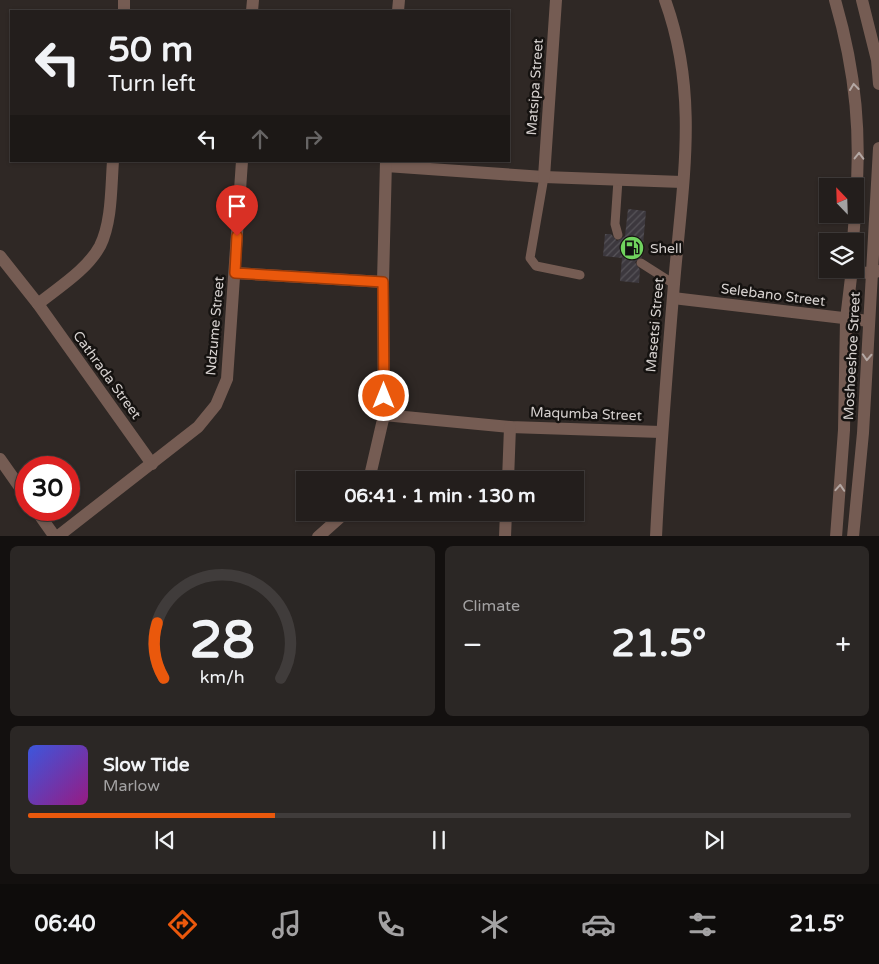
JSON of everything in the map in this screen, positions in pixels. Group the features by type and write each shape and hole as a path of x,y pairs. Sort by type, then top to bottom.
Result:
{"street":[{"name":"Matsipa Street","path":"544,177 556,0"},
{"name":"Masetsi Street","path":"656,536 661,432 687,122 684,69 665,0"},
{"path":"835,0 845,34 857,107 858,178"},
{"path":"862,0 877,60 879,84"},
{"name":"Moshoeshoe Street","path":"853,536 864,433 869,321 875,272 879,148"},
{"path":"38,304 85,266 100,245 106,226 113,162"},
{"name":"Ndzume Street","path":"56,536 198,427 216,405 227,379 242,162"},
{"path":"371,471 384,414 383,282 386,163 544,177 682,182"},
{"name":"Cathrada Street","path":"0,256 38,304 152,464"},
{"path":"235,273 383,282"},
{"name":"Moshoeshoe Street","path":"836,536 844,430 846,319 851,278"},
{"name":"Selebano Street","path":"672,298 869,321"},
{"name":"Maqumba Street","path":"384,414 510,427 661,432"},
{"name":"Maqumba Street","path":"508,471 510,427"},
{"path":"0,459 15,480"},
{"path":"44,521 56,536"},
{"path":"324,534 337,521"},
{"path":"505,536 506,521"}],"lane":[{"path":"544,177 530,258 536,266 580,275"},
{"path":"618,180 616,224 618,235"},
{"path":"641,263 674,284"}],"building":[{"path":"628,209 646,211 642,257 635,262 640,270 639,283 620,281 622,258 603,256 605,234 611,234 617,241 625,236"}],"place":[{"name":"Shell","path":"632,248"}],"route":[{"path":"237,236 235,273 383,282 384,396"}]}
